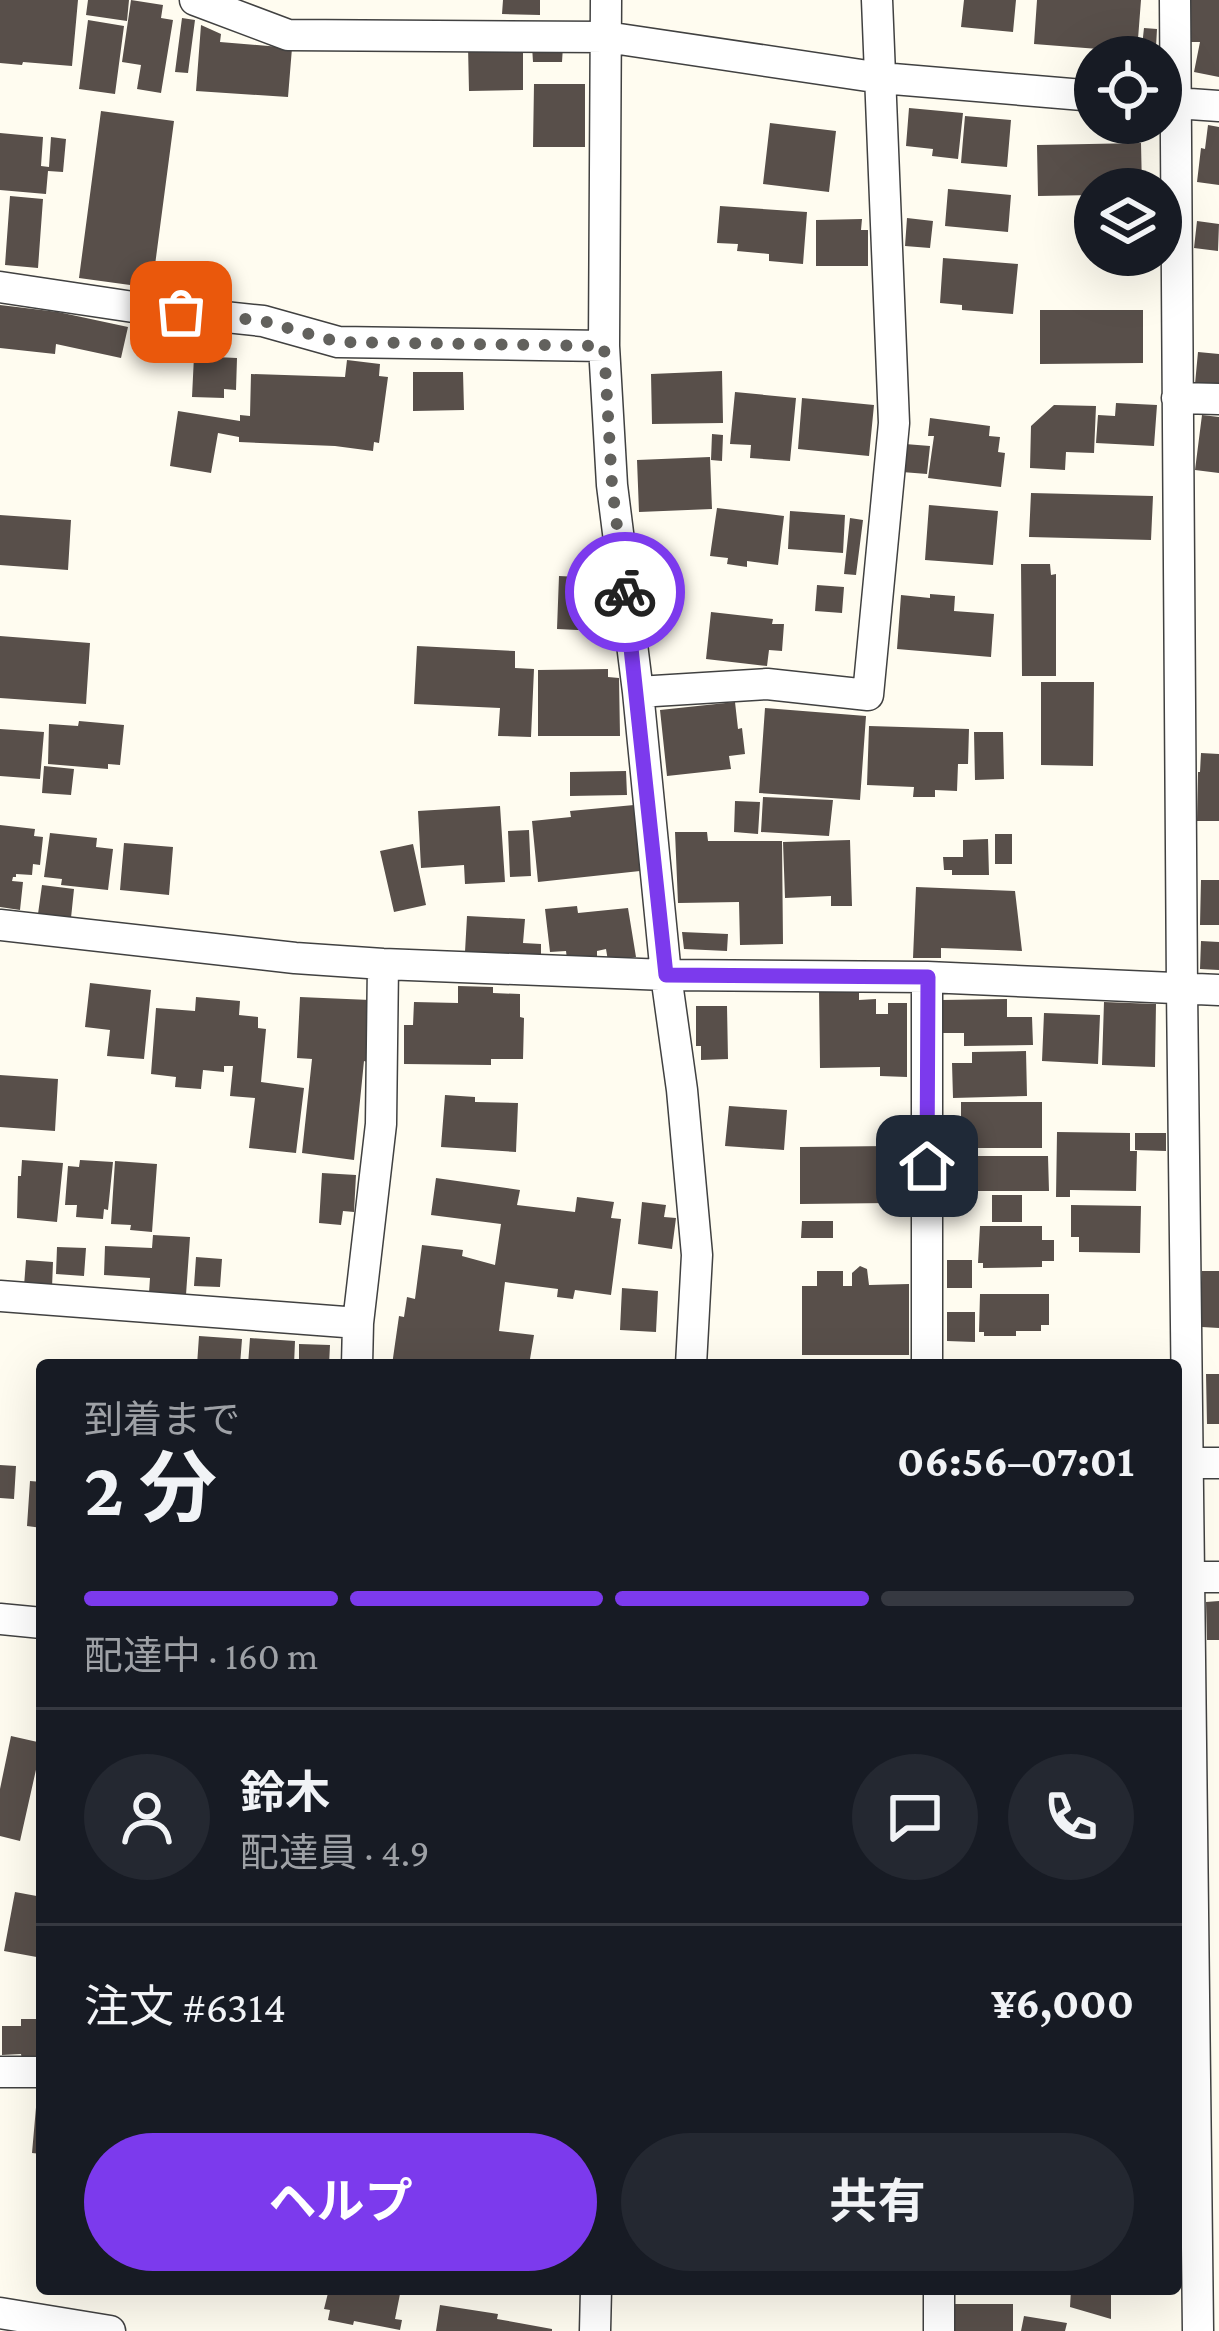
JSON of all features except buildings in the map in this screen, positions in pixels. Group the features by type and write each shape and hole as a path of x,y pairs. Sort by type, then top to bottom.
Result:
{"street":[{"path":"195,0 287,35 606,38 881,78 1074,94"},
{"path":"606,0 604,346 612,485 682,1090 697,1256 691,1359"},
{"path":"638,692 767,684 868,695 894,423 878,0"},
{"path":"1173,36 1175,0"},
{"path":"1182,103 1219,106"},
{"path":"1169,144 1177,398 1187,1463 1203,1577 1196,1992 1198,2331"},
{"path":"0,286 263,321 338,342 604,346"},
{"path":"1177,398 1219,399"},
{"path":"0,925 382,964 666,975 928,977 1219,990"},
{"path":"356,1359 381,1124 382,964"},
{"path":"927,1359 928,977"},
{"path":"0,1296 358,1323"},
{"path":"1187,1463 1219,1463"},
{"path":"0,1619 36,1622"},
{"path":"0,2072 36,2072"},
{"path":"595,2331 596,2295"},
{"path":"939,2295 939,2331"},
{"path":"0,2313 110,2331"}],"way so far":[{"path":"181,312 263,321 338,342 604,346 612,485 625,592"}],"route":[{"path":"625,592 666,975 928,977 927,1166"}]}
